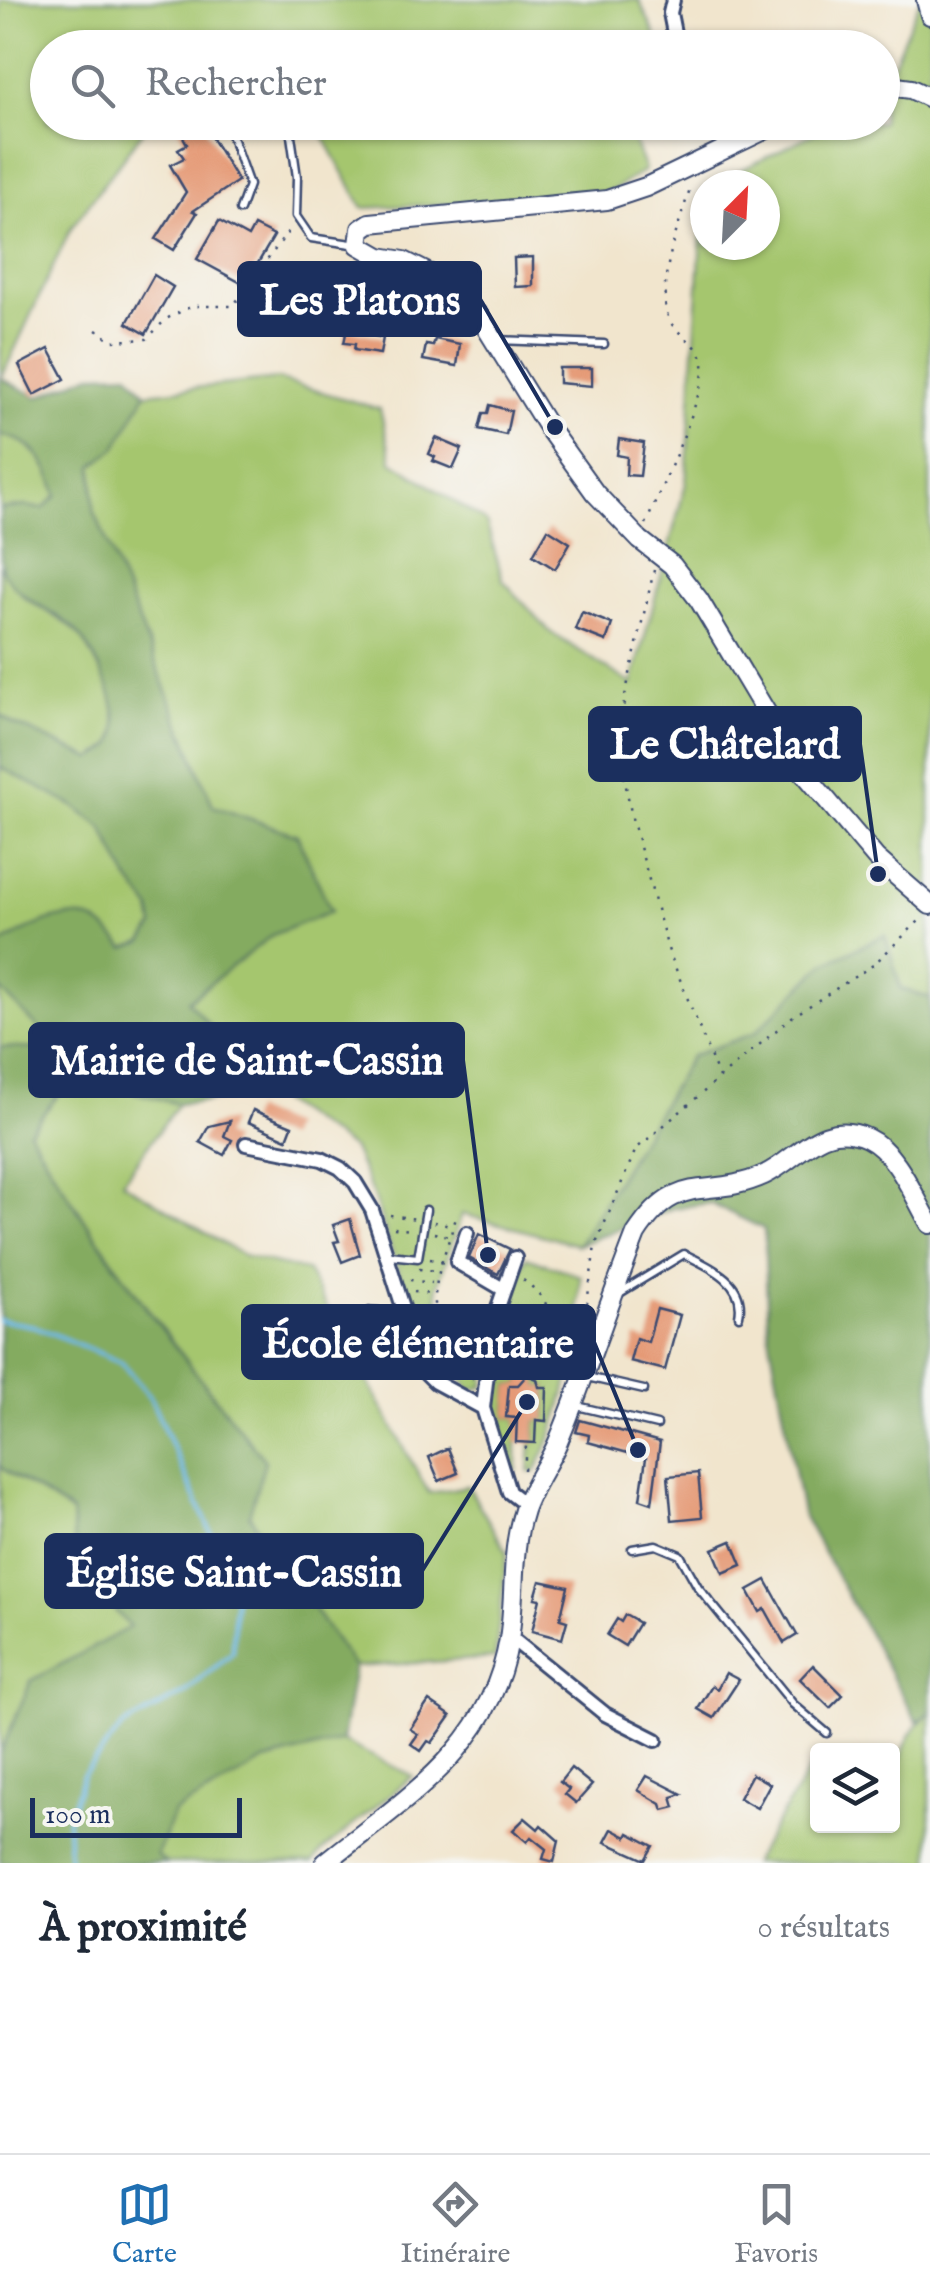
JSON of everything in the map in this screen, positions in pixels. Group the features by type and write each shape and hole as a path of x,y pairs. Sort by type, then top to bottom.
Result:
{"street":[{"path":"673,0 670,13 673,30"},
{"path":"926,0 930,15"},
{"path":"900,87 930,98"},
{"path":"723,140 726,146"},
{"path":"740,140 646,187 607,200 370,223 361,229 359,245 365,251 404,261 428,273 476,314 595,493 640,540 672,565 699,600 799,766 876,858 926,910"},
{"path":"325,1863 398,1809 461,1746 493,1694 510,1637 516,1535 526,1505 557,1444 636,1234 659,1203 688,1190 761,1176 812,1140 829,1133 858,1135 883,1148 930,1224"},
{"path":"246,1144 303,1154 340,1168 365,1196 388,1255 423,1370 435,1382 483,1408"},
{"path":"467,1233 457,1262 502,1289"},
{"path":"512,1265 482,1367 483,1408 509,1492 526,1505"},
{"path":"510,1637 605,1714 656,1740"}],"lane":[{"path":"233,140 249,185 240,210"},
{"path":"292,140 298,219 311,238 359,245"},
{"path":"383,326 461,326 476,314"},
{"path":"495,340 604,344"},
{"path":"388,1255 418,1258 426,1210"},
{"path":"612,1296 684,1254 706,1264 736,1286 739,1316"},
{"path":"582,1370 644,1390"},
{"path":"571,1404 658,1425"},
{"path":"632,1549 656,1544 680,1556 698,1587 793,1704 827,1732"}],"path":[{"path":"640,540 694,408 703,363 695,345 670,323 663,292 698,160"},
{"path":"96,330 113,341 146,339 166,320 192,306 233,306 298,219"},
{"path":"658,554 624,700 621,760 632,818 668,949 719,1078"},
{"path":"584,1335 595,1246 636,1148 792,1017 872,965 926,910"},
{"path":"457,1215 434,1294 441,1331 475,1383 482,1367 504,1366 558,1340"},
{"path":"418,1258 442,1260"},
{"path":"512,1265 550,1306 558,1340 582,1370"},
{"path":"408,1268 439,1271"},
{"path":"409,1280 435,1283"},
{"path":"412,1292 434,1294"},
{"path":"437,1314 481,1319"},
{"path":"441,1331 479,1335"},
{"path":"455,1350 477,1353"}],"green space":[{"path":"0,0 639,0 653,30 30,30 30,140 136,140 71,228 1,379"},
{"path":"920,0 930,0 930,998 901,989 885,936 825,963 755,1033 691,1056 578,1245 462,1214 437,1287 438,1304 491,1311 484,1387 469,1390 429,1314 414,1318 374,1198 353,1149 271,1095 188,1001 272,935 331,911 297,835 213,806 94,510 93,466 116,448 146,393 277,379 380,409 392,461 486,522 503,580 550,632 632,684 686,483 700,260 780,260 780,170 741,170 800,140 900,140 900,46"},
{"path":"325,140 634,140 645,170 602,197 363,208"},
{"path":"129,373 146,393 116,448 93,466 94,510 213,806 297,835 331,911 272,935 188,1001 271,1095 178,1104 74,1076 29,1131 111,1259 265,1461 249,1515 354,1667 342,1741 265,1761 174,1812 157,1855 166,1863 0,1863 0,1754 31,1681 130,1627 76,1567 72,1512 0,1467 0,1047 34,1049 44,1034 0,989 0,945 33,926 58,918 96,922 125,948 143,942 154,926 151,909 128,878 102,827 72,805 0,767 0,714 92,759 111,746 116,720 107,684 81,637 16,588 2,570 0,509 43,509 57,495 38,455 22,442 0,435 0,378 38,397 92,374"},
{"path":"0,435 22,442 44,464 57,496 43,509 0,509"},
{"path":"0,567 24,597 84,640 111,691 117,728 112,745 92,759 0,714"},
{"path":"0,767 72,805 102,827 128,878 151,909 154,927 143,942 125,948 101,925 76,917 49,921 0,945"},
{"path":"885,935 901,989 930,998 930,1713 917,1722 802,1513 768,1329 764,1229 710,1203 673,1208 578,1245 691,1056 755,1033 825,963"},
{"path":"0,989 44,1034 34,1049 0,1047"},
{"path":"74,1076 178,1104 122,1182 244,1256 307,1271 429,1493 468,1486 507,1552 495,1658 354,1667 249,1515 265,1461 111,1258 29,1131"},
{"path":"526,1257 581,1276 563,1401 535,1472 529,1472 531,1443 535,1442 536,1420 546,1420 547,1387 539,1387 537,1379 527,1375 518,1385 509,1385 506,1417 517,1418 517,1470 507,1470 491,1415 506,1306"},
{"path":"0,1467 72,1513 76,1567 130,1627 31,1681 0,1754"},
{"path":"930,1713 930,1863 752,1863 810,1768 810,1833 900,1833 900,1761 919,1723"},
{"path":"342,1741 413,1776 323,1850 313,1863 166,1863 157,1856 174,1812 265,1761"}],"building":[{"path":"185,140 213,140 238,181 193,211 197,213 174,250 156,239 186,192 170,165 184,158 178,149 187,144"},
{"path":"219,221 248,237 254,226 274,236 245,285 197,259"},
{"path":"533,257 533,286 515,287 514,258"},
{"path":"154,275 173,287 146,334 127,323"},
{"path":"347,329 383,338 380,354 354,350 355,344 344,343"},
{"path":"435,339 460,344 457,366 423,360 426,345 433,346"},
{"path":"49,349 65,379 34,395 19,365"},
{"path":"559,368 592,368 592,386 559,383"},
{"path":"490,405 511,411 506,435 479,429 483,413 488,413"},
{"path":"436,438 462,449 453,469 433,461 435,457 429,454"},
{"path":"619,439 644,443 640,476 626,475 627,457 617,455"},
{"path":"548,529 570,543 555,569 533,555"},
{"path":"582,612 612,624 606,641 575,629"},
{"path":"253,1110 292,1126 287,1139 248,1122"},
{"path":"230,1121 224,1136 232,1140 224,1155 200,1142 209,1126"},
{"path":"350,1219 360,1255 342,1262 334,1242 339,1241 333,1225"},
{"path":"479,1234 510,1249 498,1274 469,1258"},
{"path":"369,1306 390,1313 394,1320 390,1332 370,1330 363,1313"},
{"path":"657,1309 680,1315 665,1370 630,1361 636,1338 648,1342"},
{"path":"527,1375 537,1379 539,1387 547,1387 546,1421 536,1420 535,1443 516,1442 517,1418 506,1417 509,1385 518,1385"},
{"path":"580,1420 660,1442 652,1503 640,1499 646,1458 588,1442 589,1435 576,1432"},
{"path":"448,1448 458,1473 439,1481 429,1457"},
{"path":"698,1473 702,1517 672,1520 668,1476"},
{"path":"732,1541 742,1565 723,1573 713,1549"},
{"path":"766,1580 797,1635 784,1643 765,1609 760,1612 748,1590"},
{"path":"540,1581 568,1587 560,1619 567,1621 562,1639 532,1631"},
{"path":"625,1615 639,1623 625,1646 607,1635 617,1619 621,1622"},
{"path":"813,1665 843,1695 830,1708 800,1679"},
{"path":"726,1673 739,1680 714,1718 698,1709 712,1686 717,1689"},
{"path":"429,1701 451,1716 432,1743 428,1741 421,1751 411,1744 418,1734 410,1729"},
{"path":"571,1768 592,1785 576,1803 565,1794 569,1789 560,1782"},
{"path":"752,1774 770,1784 757,1808 739,1798"},
{"path":"647,1776 682,1794 672,1797 675,1807 663,1810 661,1804 638,1790"},
{"path":"525,1818 538,1829 541,1825 559,1841 554,1862 543,1859 546,1849 531,1837 527,1842 513,1830"},
{"path":"612,1829 653,1846 645,1860 605,1842"}],"waterway":[{"path":"0,1320 34,1326 121,1362 150,1397 235,1586 233,1652 186,1692 122,1727 83,1775 67,1822 69,1863"}],"place":[{"name":"Les Platons","path":"555,427"},
{"name":"Le Châtelard","path":"878,874"},
{"name":"Mairie de Saint-Cassin","path":"488,1255"},
{"name":"Église Saint-Cassin","path":"527,1402"},
{"name":"École élémentaire","path":"638,1450"}]}
